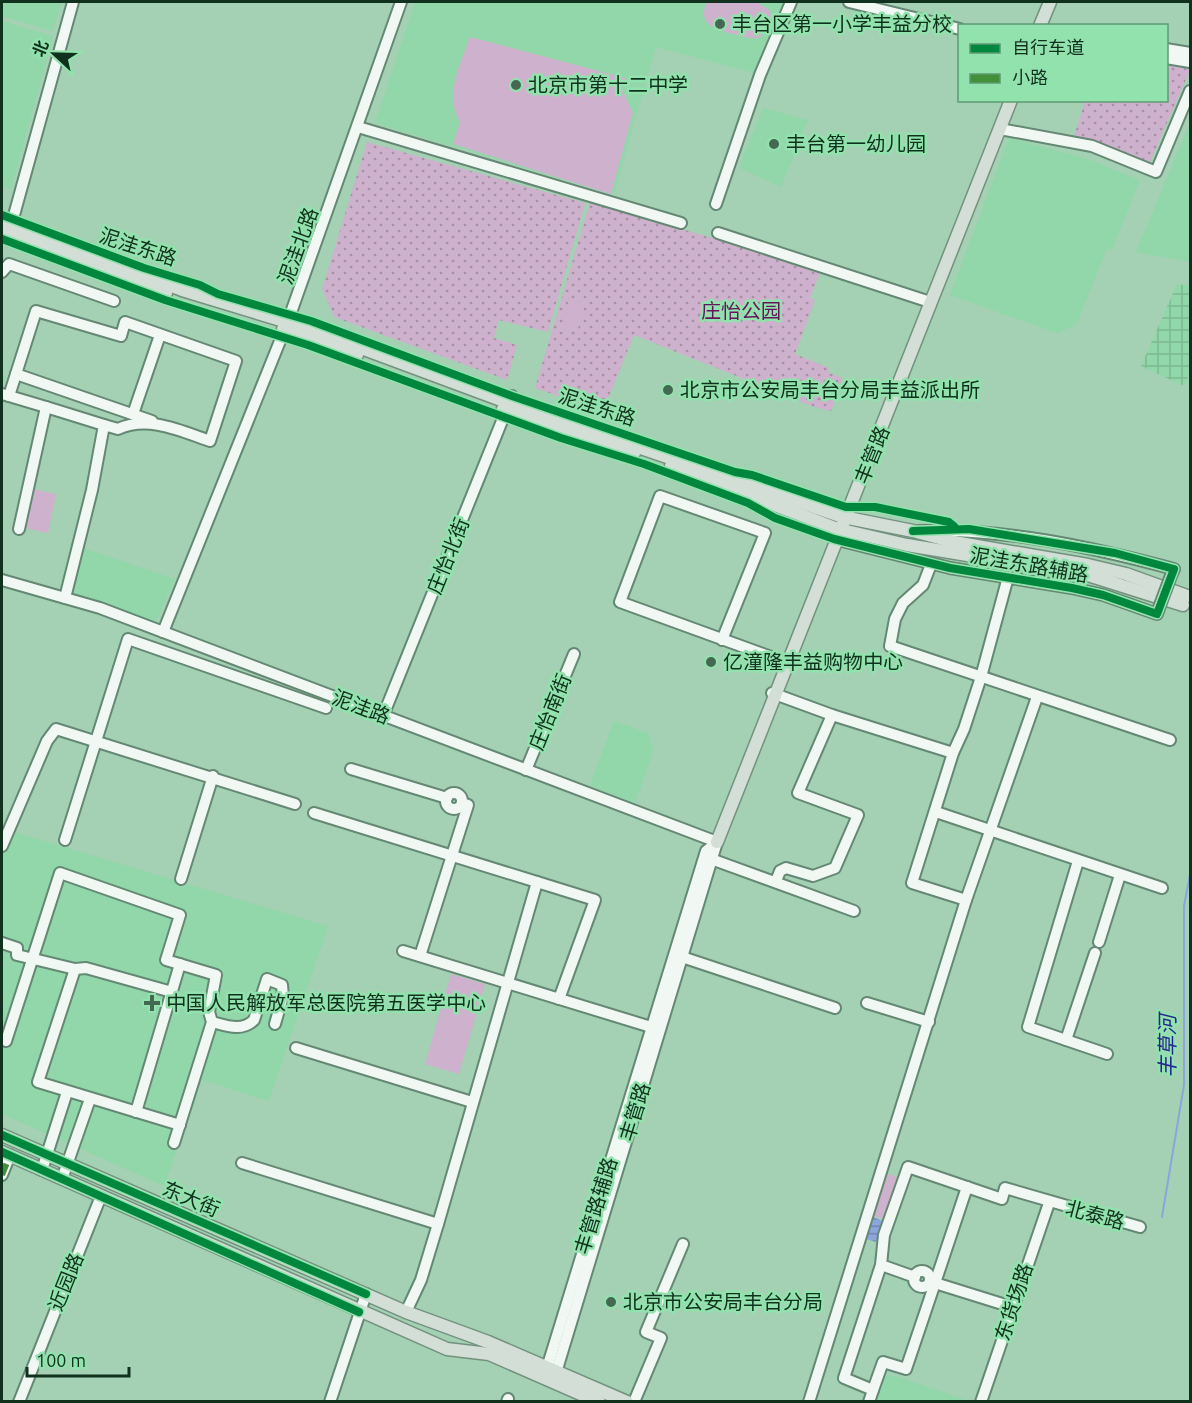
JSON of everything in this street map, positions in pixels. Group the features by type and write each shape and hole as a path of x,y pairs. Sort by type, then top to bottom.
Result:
{"main road":[{"path":"1036,24 1044,2"},
{"path":"1042,24 1050,2"},
{"name":"丰管路","path":"845,517 1004,102"},
{"name":"丰管路","path":"775,693 785,662 1010,102"},
{"name":"泥洼东路","path":"5,227 204,306 287,325 845,517 954,542 1088,565 1125,574 1185,600 1088,575 838,534 509,403"},
{"name":"丰管路","path":"717,842 838,534"},
{"name":"东大街","path":"2,1135 552,1374 599,1401"},
{"name":"东大街","path":"6,1154 359,1311 451,1349 489,1354 627,1401"},
{"path":"451,1349 458,1340 453,1330"}],"street":[{"path":"5,227 73,2"},
{"name":"泥洼北路","path":"163,632 287,325 401,2"},
{"path":"716,204 760,75 791,2"},
{"path":"849,2 958,29"},
{"path":"1168,49 1191,53"},
{"path":"1168,58 1191,62"},
{"path":"1000,129 1092,146 1156,172 1191,91"},
{"path":"358,127 681,223"},
{"path":"718,233 927,301"},
{"path":"2,272 9,264 114,301"},
{"path":"16,374 162,424 210,441 236,361 126,322 121,336 36,311 16,374 5,395 118,429 128,424 162,424"},
{"path":"133,414 160,334"},
{"name":"庄怡北街","path":"383,716 509,403"},
{"path":"20,529 46,407"},
{"path":"65,598 92,490 104,424"},
{"path":"722,640 765,533 660,496 620,602 722,640 785,662"},
{"name":"泥洼东路辅路","path":"838,534 940,566 1103,595 1157,614 1174,569 1115,553 969,529 913,531"},
{"path":"930,567 923,585 903,603 895,619 891,646 1170,740"},
{"path":"966,900 912,883 953,753 964,729 981,677 1008,577"},
{"name":"泥洼路","path":"2,580 65,598 163,632 717,842"},
{"path":"65,840 128,639 326,708"},
{"name":"庄怡南街","path":"526,770 574,654"},
{"path":"775,693 832,715 953,753"},
{"path":"809,1401 966,900 1037,697"},
{"path":"777,881 780,871 786,868 813,876 835,868 858,814 798,793 832,715"},
{"path":"2,846 47,741 56,729 213,776 295,804"},
{"path":"351,769 447,798 447,804 451,808 459,808 462,803 468,805 420,957"},
{"path":"181,879 213,776"},
{"path":"936,812 1162,888"},
{"path":"314,813 595,900 559,999"},
{"name":"丰管路","path":"552,1374 606,1206 717,842"},
{"name":"丰管路辅路","path":"552,1374 590,1224 679,934 706,852 717,842"},
{"path":"711,859 777,881 854,911"},
{"path":"1078,861 1028,1027 1107,1054"},
{"path":"6,1041 60,873 180,915 166,960 216,975 209,1012 212,1022 174,1143"},
{"path":"1066,1040 1120,875"},
{"path":"406,1312 421,1280 537,882"},
{"path":"679,934 682,955 835,1008"},
{"path":"2,943 17,948 17,955 75,969 86,968 172,992"},
{"path":"403,951 651,1027"},
{"path":"136,1112 180,964"},
{"path":"75,969 38,1082 180,1125"},
{"path":"212,1022 236,1028 249,1024 254,1020 267,980 282,985 283,996 275,1024"},
{"path":"867,1003 929,1022"},
{"path":"296,1048 472,1102"},
{"path":"42,1170 67,1092"},
{"path":"62,1179 90,1099"},
{"path":"2,1175 6,1154"},
{"path":"242,1163 438,1224"},
{"path":"869,1401 873,1390 883,1362 906,1369 932,1282 967,1187 908,1167 884,1235 881,1265 844,1378 873,1390"},
{"name":"北泰路","path":"967,1187 1002,1199 1005,1188 1049,1203 1140,1227"},
{"name":"近园路","path":"19,1401 100,1196"},
{"name":"东货场路","path":"981,1401 1049,1203"},
{"path":"590,1224 606,1206"},
{"path":"634,1401 661,1338 646,1332 683,1244"},
{"path":"881,1265 915,1277 915,1283 921,1287 932,1282 1012,1307"},
{"path":"330,1401 366,1294"}],"shaded area":[{"path":"2,2 62,2 52,31 2,16"},
{"name":"北京市第十二中学","path":"415,2 788,2 759,74 656,47 614,194 375,123"},
{"path":"2,21 53,36 11,189 2,186"},
{"name":"丰台第一幼儿园","path":"763,108 808,120 781,187 739,168"},
{"path":"1190,123 1190,262 1136,252"},
{"path":"1009,138 1088,159 1140,180 1112,250 1107,249 1076,325 1057,333 950,295"},
{"path":"1177,284 1190,286 1190,373 1184,386 1141,366"},
{"path":"83,548 175,579 155,624 69,593"},
{"path":"614,721 648,733 653,752 635,803 590,785"},
{"name":"中国人民解放军总医院第五医学中心","path":"11,831 328,926 269,1101 202,1080 164,1186 2,1114 2,853"},
{"path":"881,1375 896,1376 969,1401 873,1402"}],"green space":[{"path":"707,2 757,2 770,11 769,27 764,34 755,38 717,29 711,26 704,17"},
{"path":"470,37 625,78 622,89 633,113 611,194 453,144 460,122 455,111 453,90"},
{"path":"1168,62 1186,64 1190,70 1150,162 1074,136 1085,102 1168,102"},
{"path":"367,142 585,203 548,332 499,320 494,338 517,345 507,380 334,317 322,289"},
{"name":"庄怡公园","path":"590,202 821,270 810,298 815,300 795,354 829,368 828,372 842,378 831,411 814,407 634,335 603,411 535,388"},
{"path":"569,300 585,303 577,332 561,329"},
{"path":"33,489 56,494 48,533 25,528"},
{"path":"451,974 485,984 459,1074 425,1064"},
{"path":"883,1172 897,1177 884,1219 870,1215"}],"water":[{"path":"870,1216 883,1221 876,1242 863,1238"}],"waterway":[{"name":"丰草河","path":"1162,1217 1184,1085 1184,906 1190,875"}],"marked path":[{"path":"2,1175 10,1155"}],"cycle path":[{"path":"2,215 144,268 200,285 218,294 311,321 512,396 735,472 752,475 846,507 875,507 949,522 954,526"},
{"path":"2,239 165,300 308,345 561,438 644,464 748,503 775,518 834,539 950,568 1103,595 1157,614 1174,569 1115,553 969,529 913,531"},
{"path":"2,1135 366,1294"},
{"path":"2,1152 359,1312"}],"place":[{"name":"丰台区第一小学丰益分校","path":"720,24"},
{"name":"北京市第十二中学","path":"516,85"},
{"name":"丰台第一幼儿园","path":"774,144"},
{"name":"北京市公安局丰台分局丰益派出所","path":"668,390"},
{"name":"亿潼隆丰益购物中心","path":"711,662"},
{"name":"中国人民解放军总医院第五医学中心","path":"152,1003"},
{"name":"北京市公安局丰台分局","path":"611,1302"}]}
